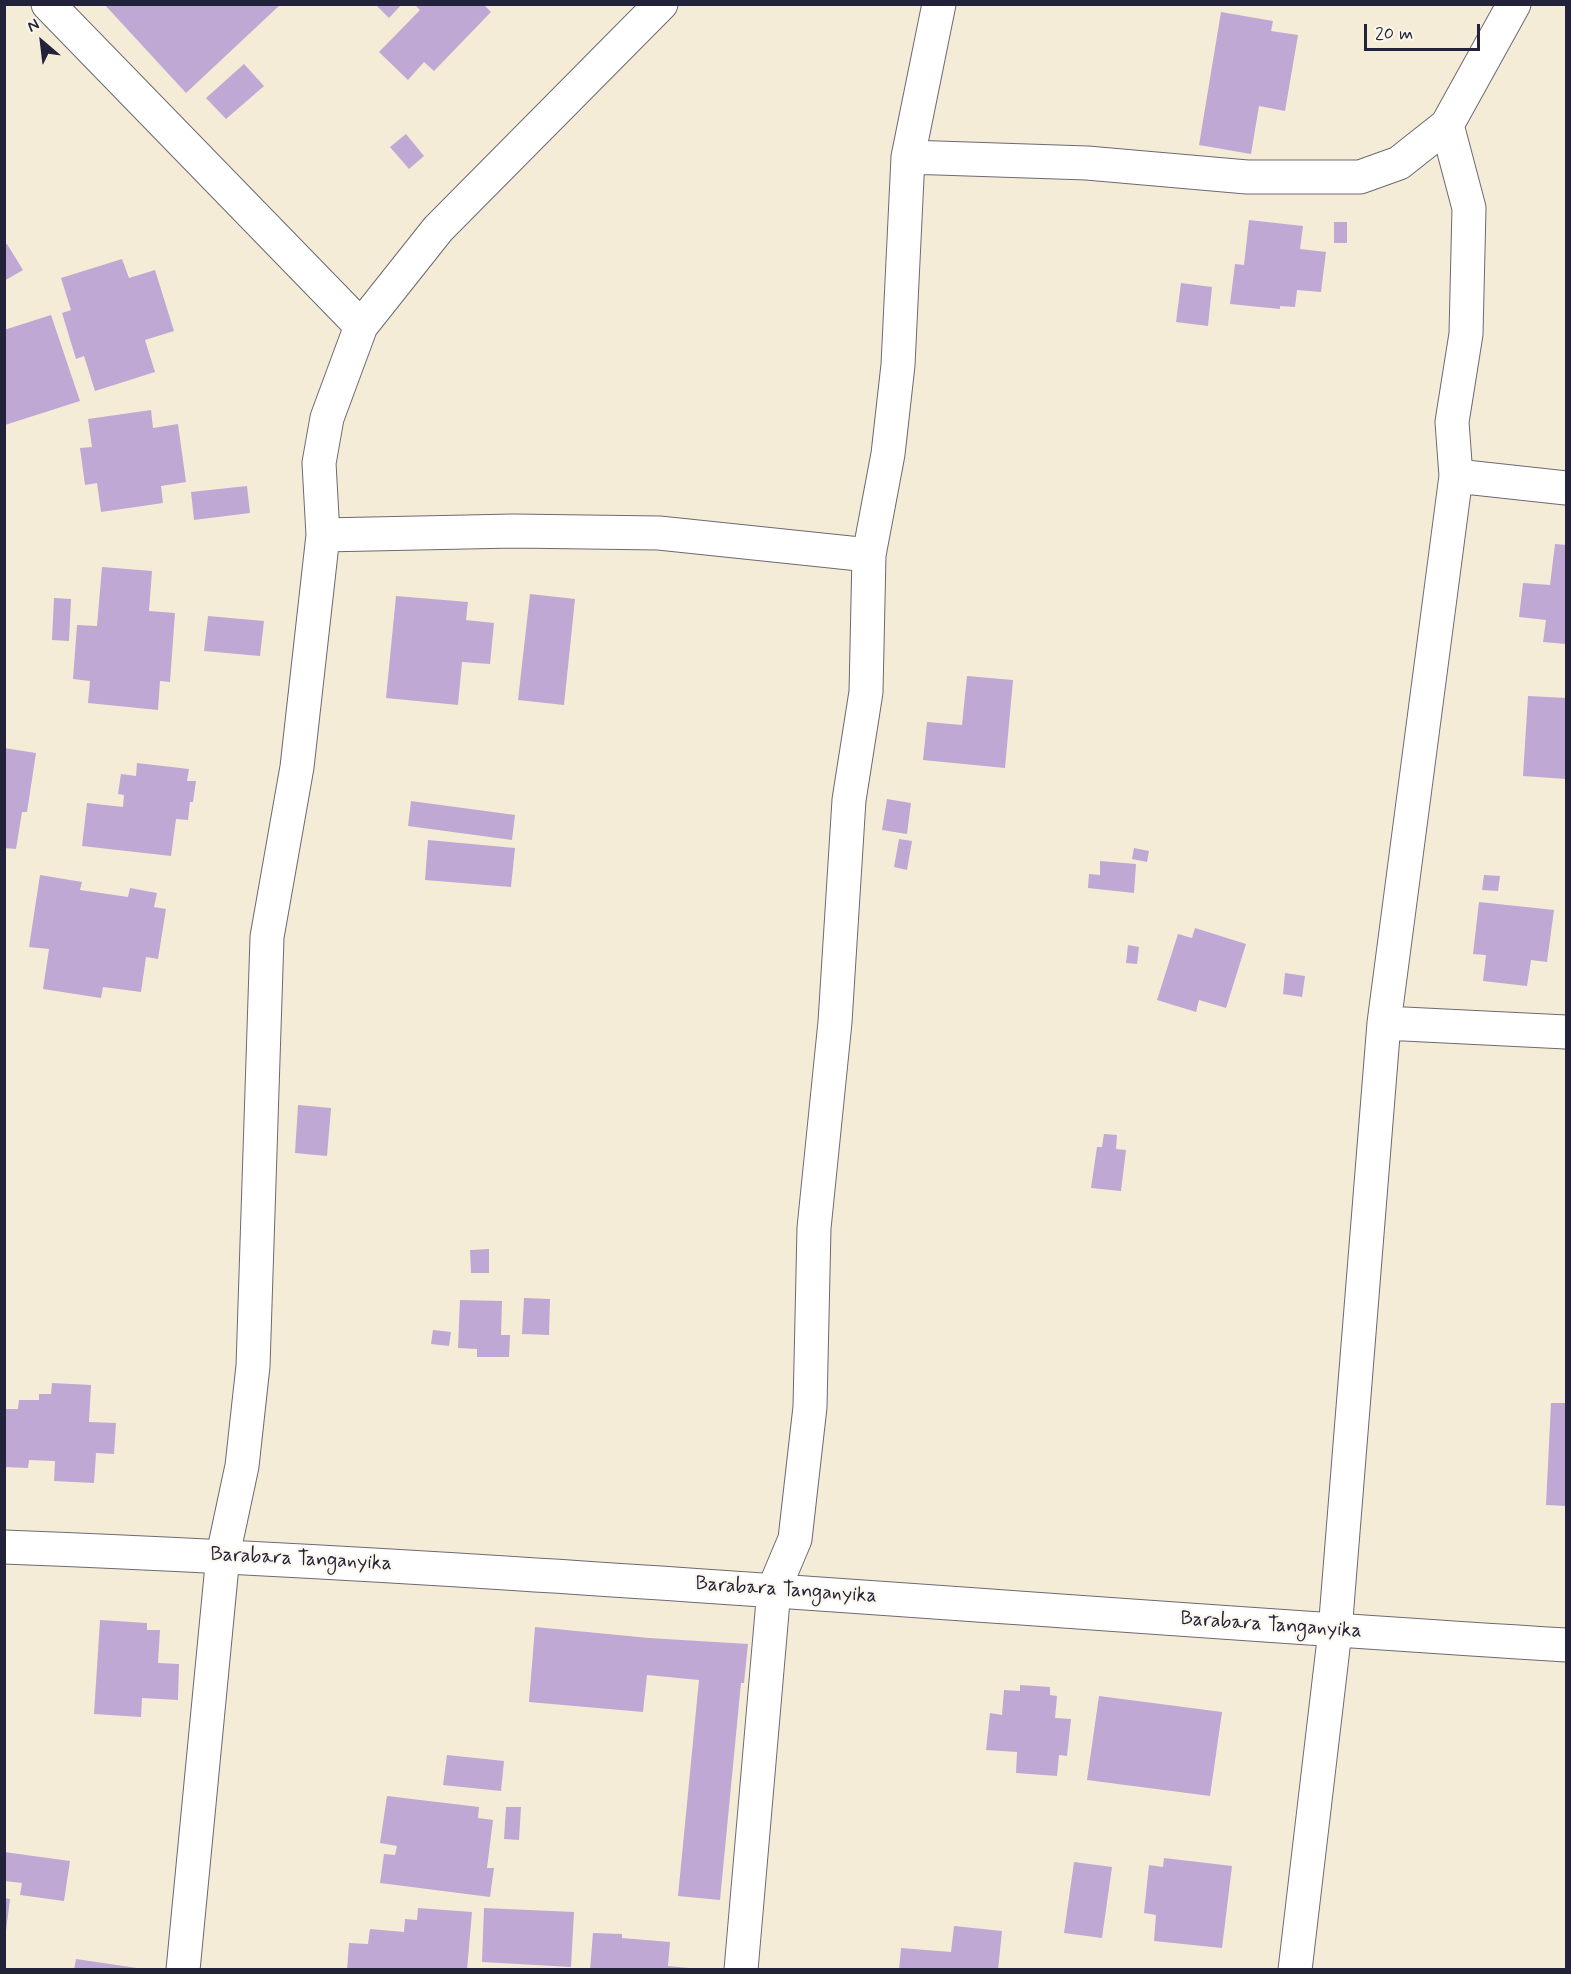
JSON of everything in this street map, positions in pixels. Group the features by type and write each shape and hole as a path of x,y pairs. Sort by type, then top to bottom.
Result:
{"street":[{"path":"48,4 361,326"},
{"path":"183,1970 224,1555 242,1466 253,1366 267,937 297,767 324,535 319,463 327,418 361,326 438,229 661,4"},
{"path":"741,1970 774,1589 795,1539 810,1407 814,1228 835,1022 849,800 866,692 869,555 888,454 898,365 908,157 939,4"},
{"path":"908,157 1087,163 1248,177 1360,177 1399,163 1447,125 1514,4"},
{"path":"1295,1970 1335,1631 1384,1023 1456,476 1452,422 1466,334 1469,208 1447,125"},
{"path":"1456,476 1566,488"},
{"path":"324,535 514,531 660,533 869,555"},
{"path":"1384,1023 1566,1032"},
{"name":"Barabara Tanganyika","path":"4,1547 224,1555 774,1589 1335,1631 1566,1645"}],"building":[{"path":"104,4 281,4 186,93"},
{"path":"375,4 402,4 389,18"},
{"path":"414,4 483,4 491,12 434,71 424,62 408,80 379,52 420,10"},
{"path":"1221,12 1273,21 1271,31 1298,35 1285,111 1259,106 1251,154 1199,145"},
{"path":"244,64 264,86 226,119 206,98"},
{"path":"406,134 424,156 409,169 390,147"},
{"path":"1249,220 1303,226 1300,249 1326,252 1321,292 1297,290 1295,307 1280,306 1280,309 1230,304 1235,264 1244,265"},
{"path":"1334,222 1347,222 1347,243 1334,243"},
{"path":"7,244 23,270 4,281 4,245"},
{"path":"122,259 129,278 155,270 174,331 145,340 155,372 95,391 84,356 76,359 62,313 71,310 61,278"},
{"path":"1181,283 1212,287 1208,326 1176,322"},
{"path":"51,315 80,401 5,425 4,330"},
{"path":"151,410 153,428 178,424 186,482 161,486 163,503 101,512 97,483 85,485 80,448 92,447 88,419"},
{"path":"247,486 250,513 194,520 191,492"},
{"path":"1555,544 1566,545 1566,644 1543,642 1546,620 1519,617 1523,583 1550,585"},
{"path":"102,567 152,571 149,611 175,613 170,682 160,681 158,710 88,703 90,681 73,679 77,625 97,626"},
{"path":"530,594 575,599 564,705 518,700"},
{"path":"396,596 468,602 466,620 494,623 490,664 462,662 458,705 386,698"},
{"path":"54,598 71,599 69,641 52,640"},
{"path":"208,616 264,621 260,656 204,651"},
{"path":"967,676 1013,680 1005,768 923,760 927,722 962,725"},
{"path":"1528,696 1566,698 1566,779 1523,776"},
{"path":"4,748 36,753 27,812 22,812 16,849 4,848"},
{"path":"137,763 189,769 187,781 196,781 188,820 176,819 171,856 82,846 87,803 123,807 124,795 118,794 121,774 136,776"},
{"path":"887,799 911,803 907,834 882,830"},
{"path":"411,801 515,815 512,840 408,826"},
{"path":"899,839 912,841 907,870 894,867"},
{"path":"428,840 515,848 511,887 425,880"},
{"path":"1134,848 1149,851 1147,862 1132,859"},
{"path":"1100,861 1136,864 1134,893 1088,888 1089,874 1100,875"},
{"path":"40,875 82,882 80,890 128,897 130,888 157,893 154,907 166,909 158,959 146,957 141,992 103,987 101,998 43,989 49,949 29,947"},
{"path":"1484,875 1500,876 1498,891 1482,890"},
{"path":"1479,902 1554,910 1547,962 1531,960 1527,986 1483,981 1486,955 1473,954"},
{"path":"1195,928 1246,944 1226,1008 1199,1000 1196,1012 1157,1000 1178,934 1192,938"},
{"path":"1128,945 1139,947 1137,964 1126,963"},
{"path":"1285,973 1305,976 1302,997 1283,994"},
{"path":"298,1105 331,1108 327,1156 295,1153"},
{"path":"1104,1134 1117,1135 1116,1149 1126,1150 1121,1191 1091,1188 1097,1147 1102,1147"},
{"path":"489,1249 489,1273 471,1273 470,1250"},
{"path":"524,1298 550,1299 549,1335 522,1334"},
{"path":"460,1300 502,1301 501,1335 510,1335 509,1357 477,1357 477,1349 458,1348"},
{"path":"433,1330 451,1332 449,1346 431,1344"},
{"path":"52,1383 91,1385 89,1422 116,1423 114,1454 96,1453 94,1483 54,1481 55,1461 29,1460 28,1468 4,1467 4,1409 18,1409 19,1400 39,1400 39,1394 51,1394"},
{"path":"1551,1403 1566,1403 1566,1506 1546,1505"},
{"path":"100,1620 147,1623 147,1630 160,1630 158,1663 179,1664 178,1700 142,1698 141,1717 94,1714"},
{"path":"535,1627 649,1638 748,1644 744,1683 741,1683 720,1900 678,1896 699,1680 647,1675 643,1712 529,1702"},
{"path":"1020,1685 1050,1687 1050,1695 1057,1696 1055,1718 1071,1719 1067,1756 1059,1755 1057,1776 1016,1773 1017,1752 986,1750 990,1713 1002,1715 1004,1690 1020,1691"},
{"path":"1099,1696 1222,1712 1210,1796 1087,1780"},
{"path":"447,1755 504,1761 501,1791 443,1785"},
{"path":"387,1796 479,1807 478,1818 493,1820 487,1868 494,1868 490,1897 380,1883 384,1854 395,1855 397,1846 380,1843"},
{"path":"506,1807 521,1807 519,1840 504,1839"},
{"path":"4,1852 70,1861 64,1901 20,1895 22,1883 4,1881"},
{"path":"1164,1858 1232,1866 1222,1948 1154,1941 1156,1915 1144,1913 1149,1865 1163,1867"},
{"path":"1074,1862 1112,1867 1102,1938 1064,1933"},
{"path":"4,1898 10,1899 6,1931 4,1931"},
{"path":"418,1908 472,1912 467,1970 347,1970 349,1943 368,1944 370,1929 404,1932 405,1919 417,1920"},
{"path":"484,1908 574,1912 571,1967 482,1962"},
{"path":"954,1926 1002,1931 998,1970 899,1970 901,1948 951,1952"},
{"path":"593,1933 622,1934 622,1938 670,1942 668,1966 689,1968 689,1970 590,1970"},
{"path":"76,1959 137,1968 137,1970 74,1970"}]}
